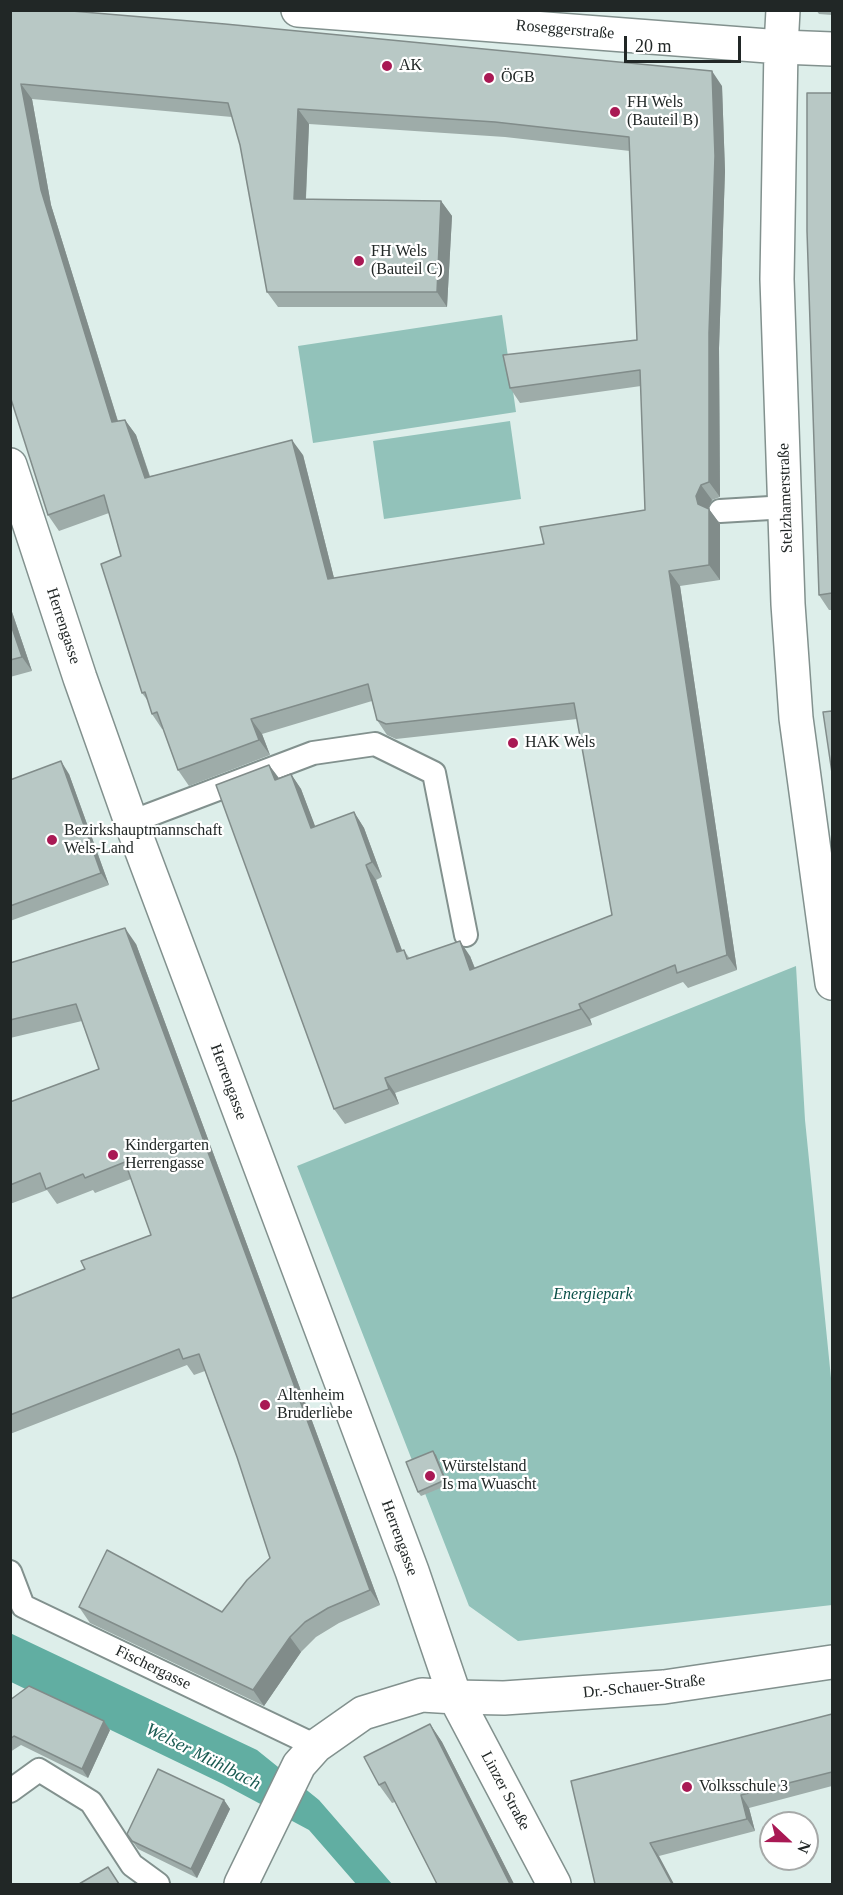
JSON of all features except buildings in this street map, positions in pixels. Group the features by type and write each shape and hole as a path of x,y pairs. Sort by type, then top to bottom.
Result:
{"street":[{"name":"Roseggerstraße","path":"297,10 832,50"},
{"name":"Stelzhamerstraße","path":"783,10 777,279 789,604 796,718 831,967"},
{"name":"Herrengasse","path":"10,465 76,667 131,822 412,1571 455,1697"},
{"name":"Dr.-Schauer-Straße","path":"307,1755 363,1713 422,1695 554,1696 664,1687 832,1662"},
{"name":"Linzer Straße","path":"455,1697 554,1884"},
{"path":"241,1884 267,1828 307,1755"}],"lane":[{"path":"720,511 787,507"},
{"path":"131,822 313,753 375,744 434,773 466,935"},
{"name":"Fischergasse","path":"10,1572 23,1606 307,1755"},
{"path":"10,1791 39,1770 91,1802 132,1865 158,1884"}],"green space":[{"path":"502,315 516,412 313,443 298,346"},
{"path":"510,421 521,499 384,519 373,441"},
{"name":"Energiepark","path":"796,966 805,1120 832,1388 832,1605 518,1641 469,1606 297,1166"}],"water":[{"name":"Welser Mühlbach","path":"10,1633 257,1750 319,1800 392,1884 356,1884 309,1830 223,1784 11,1682"}],"place":[{"name":"AK","path":"387,66"},
{"name":"ÖGB","path":"489,78"},
{"name":"FH Wels (Bauteil B)","path":"615,112"},
{"name":"FH Wels (Bauteil C)","path":"359,261"},
{"name":"HAK Wels","path":"513,743"},
{"name":"Bezirkshauptmannschaft Wels-Land","path":"52,840"},
{"name":"Kindergarten Herrengasse","path":"113,1155"},
{"name":"Altenheim Bruderliebe","path":"265,1405"},
{"name":"Würstelstand Is ma Wuascht","path":"430,1476"},
{"name":"Volksschule 3","path":"687,1787"}]}
